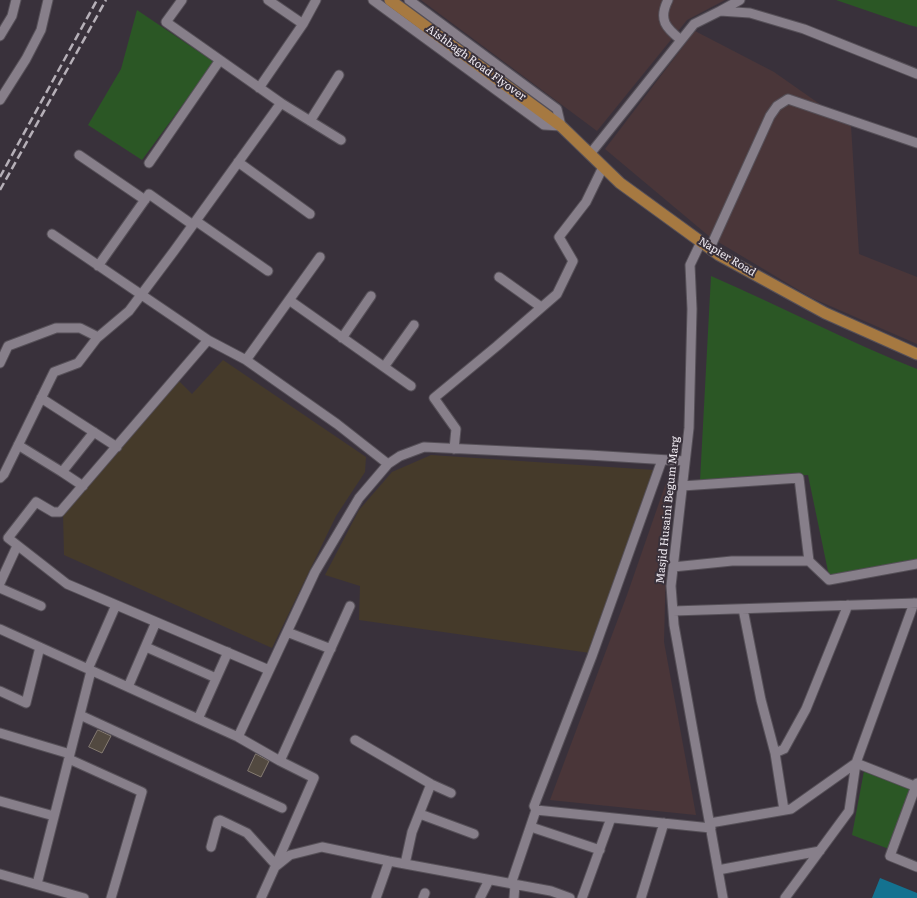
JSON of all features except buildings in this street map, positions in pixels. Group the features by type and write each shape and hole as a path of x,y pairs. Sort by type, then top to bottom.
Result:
{"main road":[{"name":"Aishbagh Road Flyover","path":"390,0 561,126"},
{"name":"Napier Road","path":"561,126 620,183 725,258 825,312 917,354"}],"street":[{"path":"0,36 12,16 16,0"},
{"path":"0,100 26,59 41,30 48,0"},
{"path":"182,0 166,22 281,103 341,140"},
{"path":"268,0 303,24"},
{"path":"259,88 303,24 316,0"},
{"path":"373,0 544,125 561,126 557,109 410,0"},
{"path":"668,0 665,5 663,18 667,28 681,40"},
{"path":"590,154 694,24 720,12 740,0"},
{"path":"720,12 750,13 804,28 917,74"},
{"path":"149,163 220,60"},
{"path":"310,121 339,76"},
{"name":"Masjid Husaini Begum Marg","path":"723,898 674,625 671,586 689,428 692,309 690,265 706,245 770,116 777,106 788,99 917,143"},
{"path":"1,475 18,445 54,372 78,363 98,337 129,310 281,103"},
{"path":"79,155 145,200"},
{"path":"238,162 310,214"},
{"path":"454,449 456,429 434,398 557,294 573,261 559,237 586,202 603,167"},
{"path":"98,266 149,194 268,271"},
{"path":"52,234 208,340 246,360 337,424 388,464"},
{"path":"246,360 320,257"},
{"path":"499,277 541,307"},
{"path":"342,338 371,296"},
{"path":"289,300 411,386"},
{"path":"384,367 414,325"},
{"path":"0,363 8,346 56,328 80,328 98,337"},
{"path":"208,340 60,512 53,512 36,502 8,538 68,584 269,670"},
{"path":"41,398 117,447"},
{"path":"62,472 94,432"},
{"path":"18,445 83,486"},
{"path":"238,738 315,572 359,498 388,464 400,456 424,447 685,461"},
{"path":"514,898 513,884 536,810 534,806 592,656 662,460"},
{"path":"682,486 799,478 809,561 829,580 917,564"},
{"path":"0,583 17,546"},
{"path":"673,566 732,561 809,561"},
{"path":"0,588 41,606"},
{"path":"673,611 915,603 856,763 849,811 785,898"},
{"path":"37,884 80,715 89,670 116,605"},
{"path":"776,753 784,749 806,709 848,605"},
{"path":"280,761 350,606"},
{"path":"743,609 761,700 776,753 784,810"},
{"path":"128,687 156,622"},
{"path":"0,629 198,719 314,778 261,898"},
{"path":"287,632 331,649"},
{"path":"0,691 26,703 40,647"},
{"path":"146,647 216,678"},
{"path":"198,719 228,652"},
{"path":"80,715 282,808"},
{"path":"0,733 70,756 142,792 111,898"},
{"path":"355,740 451,794"},
{"path":"536,810 664,824 710,826 792,809 856,763"},
{"path":"856,763 917,785 894,849 890,856 917,866"},
{"path":"405,864 412,832 431,784"},
{"path":"0,801 54,816"},
{"path":"420,814 474,834"},
{"path":"582,898 611,818"},
{"path":"211,847 218,821 220,820 247,833 276,866"},
{"path":"641,898 664,824"},
{"path":"530,827 600,850"},
{"path":"276,866 290,855 322,847 551,891 568,898"},
{"path":"718,870 820,851"},
{"path":"376,898 389,861"},
{"path":"0,874 84,898"},
{"path":"480,898 489,880"}],"shaded area":[{"path":"421,0 725,0 687,20 597,131"},
{"path":"695,31 774,72 851,126 859,254 917,277 917,344 812,298 710,237 605,149"},
{"path":"223,360 366,457 365,472 336,516 272,648 64,555 63,512 179,381 192,394"},
{"path":"431,455 654,470 590,653 359,620 360,586 325,575 359,510 392,472"},
{"path":"667,480 675,481 666,563 664,642 696,815 550,800 627,595"}],"green space":[{"path":"836,0 917,0 917,27 909,25"},
{"path":"137,10 214,62 142,160 88,125 121,69"},
{"path":"711,276 865,347 917,369 917,559 829,576 808,475 700,481"},
{"path":"864,771 911,789 889,849 852,835"}],"water":[{"path":"880,878 917,893 917,898 872,898"}],"railway":[{"path":"0,177 97,0"},
{"path":"0,190 106,0"}]}
